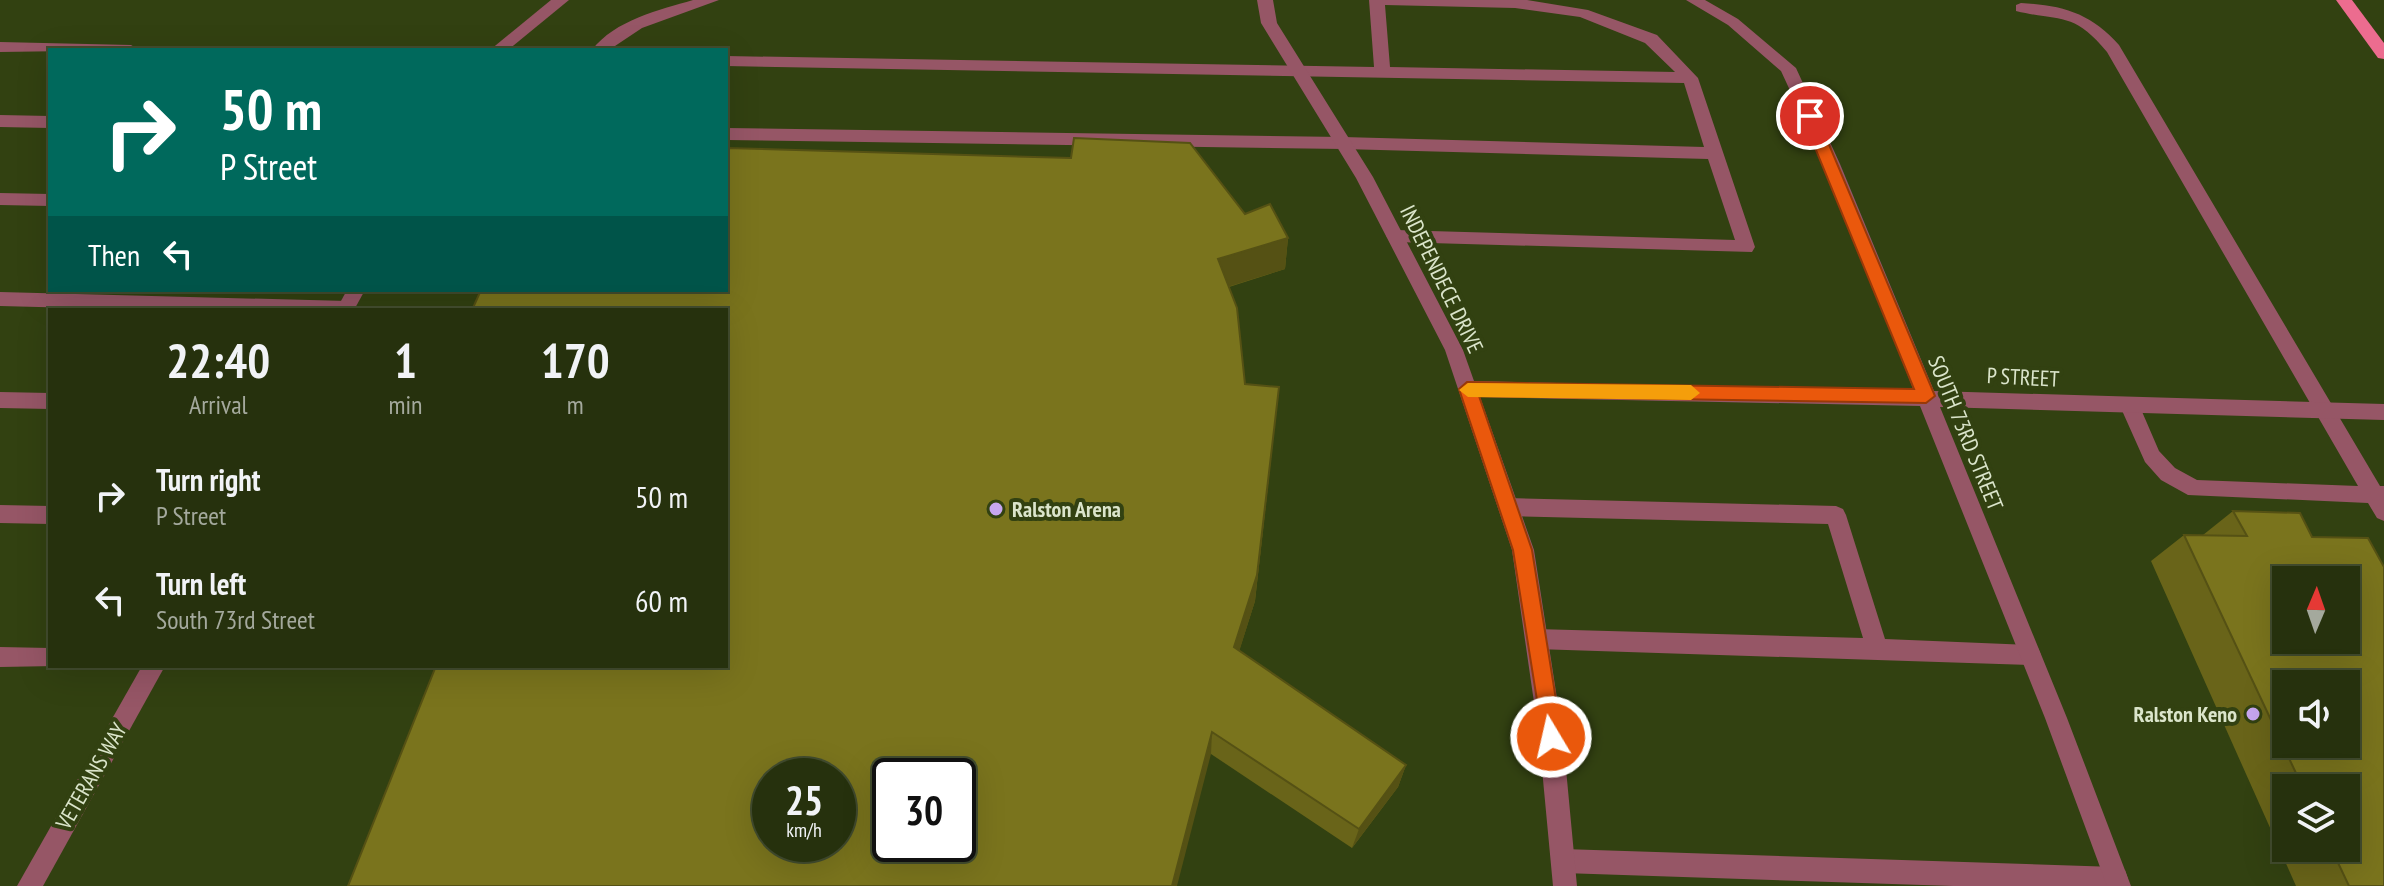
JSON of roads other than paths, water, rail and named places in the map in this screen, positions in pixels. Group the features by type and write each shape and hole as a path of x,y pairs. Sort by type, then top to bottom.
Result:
{"main road":[{"path":"2344,0 2384,54"}],"street":[{"path":"501,48 561,0"},
{"path":"602,48 665,12 711,0"},
{"name":"INDEPENDECE DRIVE","path":"1265,0 1269,23 1343,143 1454,350 1523,550 1551,737 1565,886"},
{"path":"1383,74 1377,0 1515,3 1583,13 1651,39 1690,78 1746,247 1395,236"},
{"name":"SOUTH 73RD STREET","path":"1694,0 1733,22 1788,68 1832,164 1926,396 2117,882"},
{"path":"2021,8 2074,14 2096,28 2113,49 2323,410 2381,500"},
{"path":"0,47 48,48"},
{"path":"728,61 1690,78"},
{"path":"0,121 48,122"},
{"path":"728,134 1343,143 1717,153"},
{"path":"0,199 48,200"},
{"path":"0,299 311,308"},
{"name":"P STREET","path":"1467,389 1926,396 2130,406 2384,412"},
{"path":"0,400 48,401"},
{"path":"2130,406 2150,456 2170,479 2195,489 2381,500"},
{"path":"1508,507 1836,515 1877,649"},
{"path":"0,514 48,515"},
{"path":"1536,639 2030,655"},
{"path":"0,657 48,658"},
{"name":"VETERANS WAY","path":"29,886 153,668"},
{"path":"1563,861 2117,882"}],"place":[{"name":"Ralston Arena","path":"996,509"},
{"name":"Ralston Keno","path":"2253,714"}]}
